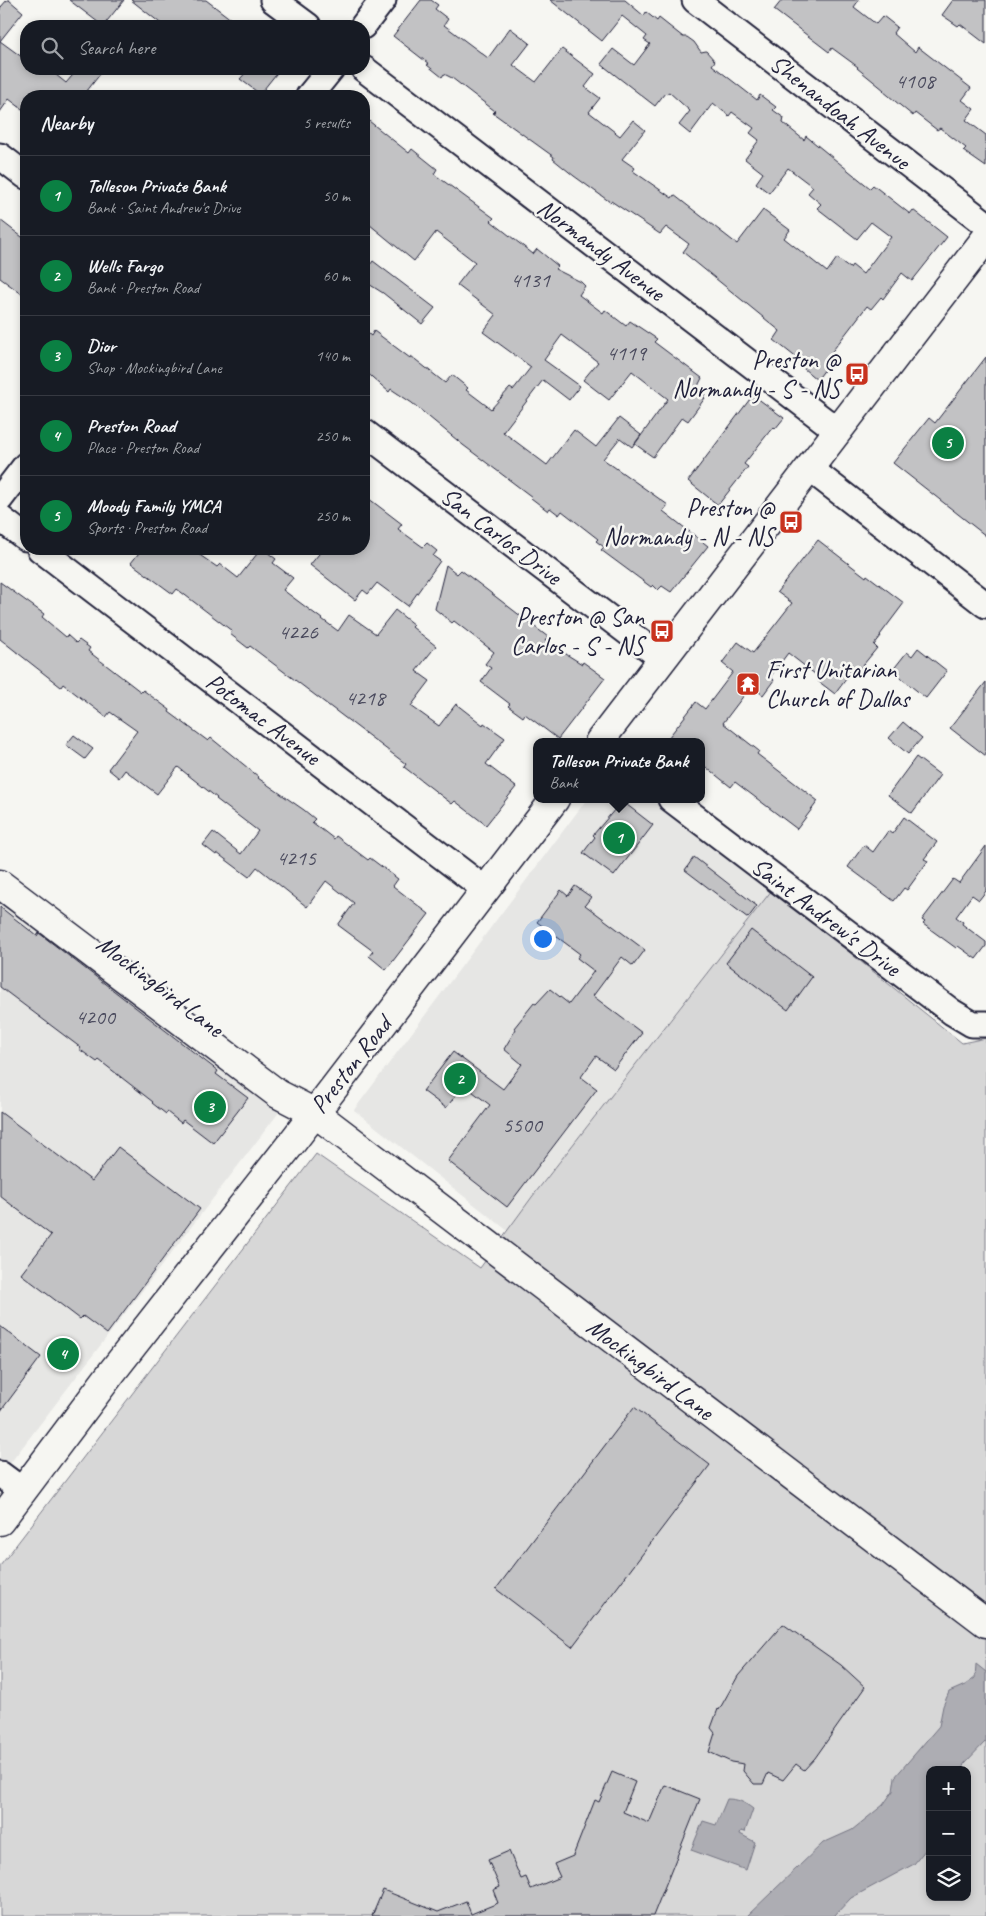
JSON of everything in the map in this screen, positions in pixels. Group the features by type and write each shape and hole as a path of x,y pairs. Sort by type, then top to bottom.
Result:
{"main road":[{"path":"602,738 986,238"},
{"name":"Preston Road","path":"0,1521 112,1372 315,1113 552,803"},
{"name":"Mockingbird Lane","path":"0,865 41,906"},
{"name":"Mockingbird Lane","path":"0,884 41,906 114,960 287,1081 315,1113 986,1623"}],"street":[{"path":"273,0 300,20"},
{"path":"368,20 383,0"},
{"name":"Shenandoah Avenue","path":"695,0 986,224"},
{"name":"Normandy Avenue","path":"370,74 838,431"},
{"path":"315,90 326,75"},
{"path":"0,156 20,171"},
{"name":"San Carlos Drive","path":"370,437 663,659"},
{"path":"809,468 986,605"},
{"path":"0,499 20,473"},
{"path":"0,518 20,533"},
{"name":"Potomac Avenue","path":"48,555 486,890"},
{"name":"Saint Andrew's Drive","path":"676,803 952,1012 972,1024 986,1024"},
{"path":"0,1474 22,1491"}],"shaded area":[{"path":"584,803 656,803 772,890 532,1197 508,1231 354,1110"},
{"path":"772,890 962,1043 986,1038 986,1916 0,1916 0,1566 316,1154 480,1268 532,1197"},
{"path":"0,896 280,1111 8,1466 0,1460"},
{"path":"976,1664 986,1672 986,1741 963,1766 926,1766 926,1849 914,1864 851,1898 834,1916 747,1916 823,1843 852,1830 883,1805 893,1791 895,1777 939,1726 943,1706 949,1692 975,1678"},
{"path":"727,1799 741,1801 753,1809 745,1832 741,1831 740,1834 755,1842 746,1870 691,1850 703,1821 716,1825"}],"building":[{"path":"7,0 23,12 0,41 0,8"},
{"path":"69,0 124,0 108,20 95,20"},
{"path":"131,0 206,0 232,20 156,20"},
{"path":"421,0 431,0 438,5 435,9 448,19 444,25 488,58 510,28 530,43 513,65 536,82 562,49 595,74 585,87 600,98 589,112 620,136 633,120 645,130 622,159 635,168 633,171 672,198 674,195 737,244 763,210 790,230 784,238 827,272 837,258 850,268 852,265 863,274 891,237 871,222 857,239 817,208 821,204 808,193 813,187 788,168 769,193 756,183 763,173 745,159 759,140 750,133 754,128 732,112 729,116 713,103 690,134 679,125 690,111 669,92 665,93 655,106 601,64 613,49 634,65 650,44 644,40 647,36 622,16 602,41 550,0 625,0 644,16 646,12 657,21 659,18 683,37 687,37 694,42 701,52 706,51 715,61 712,65 757,100 760,95 776,107 773,110 784,118 783,123 804,140 806,136 870,188 873,185 910,214 913,210 947,237 912,281 902,273 883,299 881,297 871,309 867,306 827,358 831,361 817,380 796,362 798,359 774,340 780,331 683,252 689,244 666,227 660,234 610,202 574,176 553,159 554,157 493,113 495,111 452,78 444,74 442,77 427,65 429,64 393,36"},
{"path":"782,0 859,0 854,7 876,24 883,16 897,27 893,33 915,52 918,47 971,88 962,100 974,109 966,120 986,135 986,167 963,151 966,148 940,128 937,130 915,113 913,116 858,67 832,48 829,52 774,10"},
{"path":"953,0 986,0 986,44 960,24 958,26 942,15"},
{"path":"0,41 20,56 20,75 56,75 66,83 73,75 99,75 88,90 20,90 20,107 9,99 0,112"},
{"path":"244,75 275,75 263,90 255,90 240,79"},
{"path":"370,122 409,153 412,149 437,169 434,174 494,218 491,221 533,254 537,249 558,266 555,269 581,282 585,286 579,295 603,313 605,310 626,326 630,321 657,339 654,342 702,378 697,388 705,394 703,397 705,398 688,421 682,417 653,457 635,444 668,399 632,371 609,400 583,380 598,362 562,335 544,360 580,386 569,400 543,380 503,432 547,465 574,430 596,447 619,418 641,435 632,447 620,438 603,459 668,505 663,511 708,546 671,592 662,586 658,590 653,585 651,587 601,550 604,547 596,541 598,539 562,511 559,515 550,508 548,511 412,403 391,389 389,392 370,375 370,335 374,331 410,358 411,356 445,383 452,375 468,388 466,390 491,409 510,388 513,390 531,367 483,332 496,315 457,285 475,262 436,232 414,261 370,225"},
{"path":"0,220 20,235 20,293 0,278"},
{"path":"373,261 435,308 422,324 370,285 370,265"},
{"path":"986,357 986,536 893,463 929,418 935,423"},
{"path":"753,395 784,418 775,429 773,427 744,464 748,467 718,505 688,481"},
{"path":"370,500 402,524 398,529 423,547 427,543 437,551 433,556 440,561 408,606 377,583 368,594 363,590 355,600 310,565 318,555 370,555"},
{"name":"First Unitarian Church of Dallas","path":"818,540 904,603 874,645 877,648 859,670 855,667 835,694 818,681 820,678 788,653 770,677 774,680 763,695 751,686 723,723 759,751 757,754 818,801 797,829 735,782 731,787 705,766 705,738 668,738 696,702 705,709 733,672 722,663 738,642 753,653 792,603 777,592"},
{"path":"137,555 200,555 217,567 220,564 238,578 256,555 271,555 276,559 273,563 293,578 283,590 338,631 349,615 376,634 395,610 414,625 412,627 436,646 416,671 430,681 411,706 439,726 456,704 483,725 484,723 505,738 486,764 516,787 486,825 455,801 452,804 404,767 406,764 250,646 248,648 230,634 232,631 177,589 173,594 131,563"},
{"path":"446,565 457,574 461,570 548,637 545,641 582,664 583,662 605,678 559,738 557,738 525,714 523,717 508,706 510,704 481,682 491,668 485,664 494,652 435,609"},
{"path":"0,582 44,614 42,617 66,637 67,635 76,643 79,640 90,648 88,651 141,692 143,690 208,741 211,738 258,778 315,819 312,822 334,839 336,836 398,879 393,886 429,914 386,970 369,956 373,951 338,925 354,903 326,881 307,907 257,867 249,877 203,845 213,832 241,854 258,831 178,767 157,794 125,770 119,778 108,769 137,731 110,712 106,717 63,684 61,687 0,639"},
{"path":"918,648 947,671 926,698 892,671 907,652 912,656"},
{"path":"986,682 986,756 950,728"},
{"path":"903,722 922,738 908,754 889,738"},
{"path":"74,735 93,749 85,759 66,745"},
{"path":"916,757 940,775 912,813 888,795"},
{"path":"620,803 625,803 653,825 614,876 583,853 595,837 593,835"},
{"path":"904,817 937,842 924,859 928,861 907,890 904,888 894,901 848,867 864,845 873,852 888,831 892,834"},
{"path":"986,846 986,891 979,900 972,895 956,917 963,922 962,924 986,942 986,946 976,959 958,946 956,948 923,924 925,922 922,920 953,879 959,883"},
{"path":"694,857 757,906 748,918 685,870"},
{"path":"575,886 591,897 585,905 645,950 633,966 622,957 593,996 642,1033 614,1069 596,1056 581,1077 597,1089 507,1207 448,1161 490,1105 464,1085 446,1108 423,1091 453,1052 503,1089 522,1064 504,1049 516,1029 514,1028 534,1003 536,1004 550,989 569,1004 594,971 577,958 580,954 537,922 561,890 568,896"},
{"path":"0,907 37,936 39,933 218,1071 216,1074 248,1098 213,1143 183,1120 181,1123 167,1112 166,1114 99,1060 97,1062 79,1049 81,1048 0,987"},
{"path":"751,930 812,977 788,1010 726,963"},
{"path":"0,1112 92,1181 118,1147 200,1209 107,1334 83,1316 80,1319 21,1274 51,1235 0,1196"},
{"path":"0,1326 41,1357 0,1412"},
{"path":"634,1407 710,1465 572,1647 496,1589"},
{"path":"783,1624 841,1665 865,1687 815,1758 804,1770 796,1764 783,1780 768,1773 763,1784 754,1784 743,1771 744,1764 731,1762 709,1752 715,1733 711,1728 718,1709 738,1676"},
{"path":"612,1772 635,1782 623,1812 649,1823 665,1785 700,1799 653,1916 372,1916 383,1890 438,1912 466,1901 471,1914 498,1903 493,1890 500,1887 488,1860 509,1851 521,1879 526,1877 531,1889 560,1877 554,1864 573,1856 595,1800 599,1802"}],"place":[{"name":"Preston @ Normandy - S - NS","path":"857,374"},
{"name":"Moody Family YMCA","path":"948,443"},
{"name":"Preston @ Normandy - N - NS","path":"791,522"},
{"name":"Preston @ San Carlos - S - NS","path":"662,631"},
{"name":"First Unitarian Church of Dallas","path":"748,684"},
{"name":"Tolleson Private Bank","path":"619,838"},
{"name":"Wells Fargo","path":"460,1079"},
{"name":"Dior","path":"210,1107"},
{"name":"Preston Road","path":"63,1354"}]}
